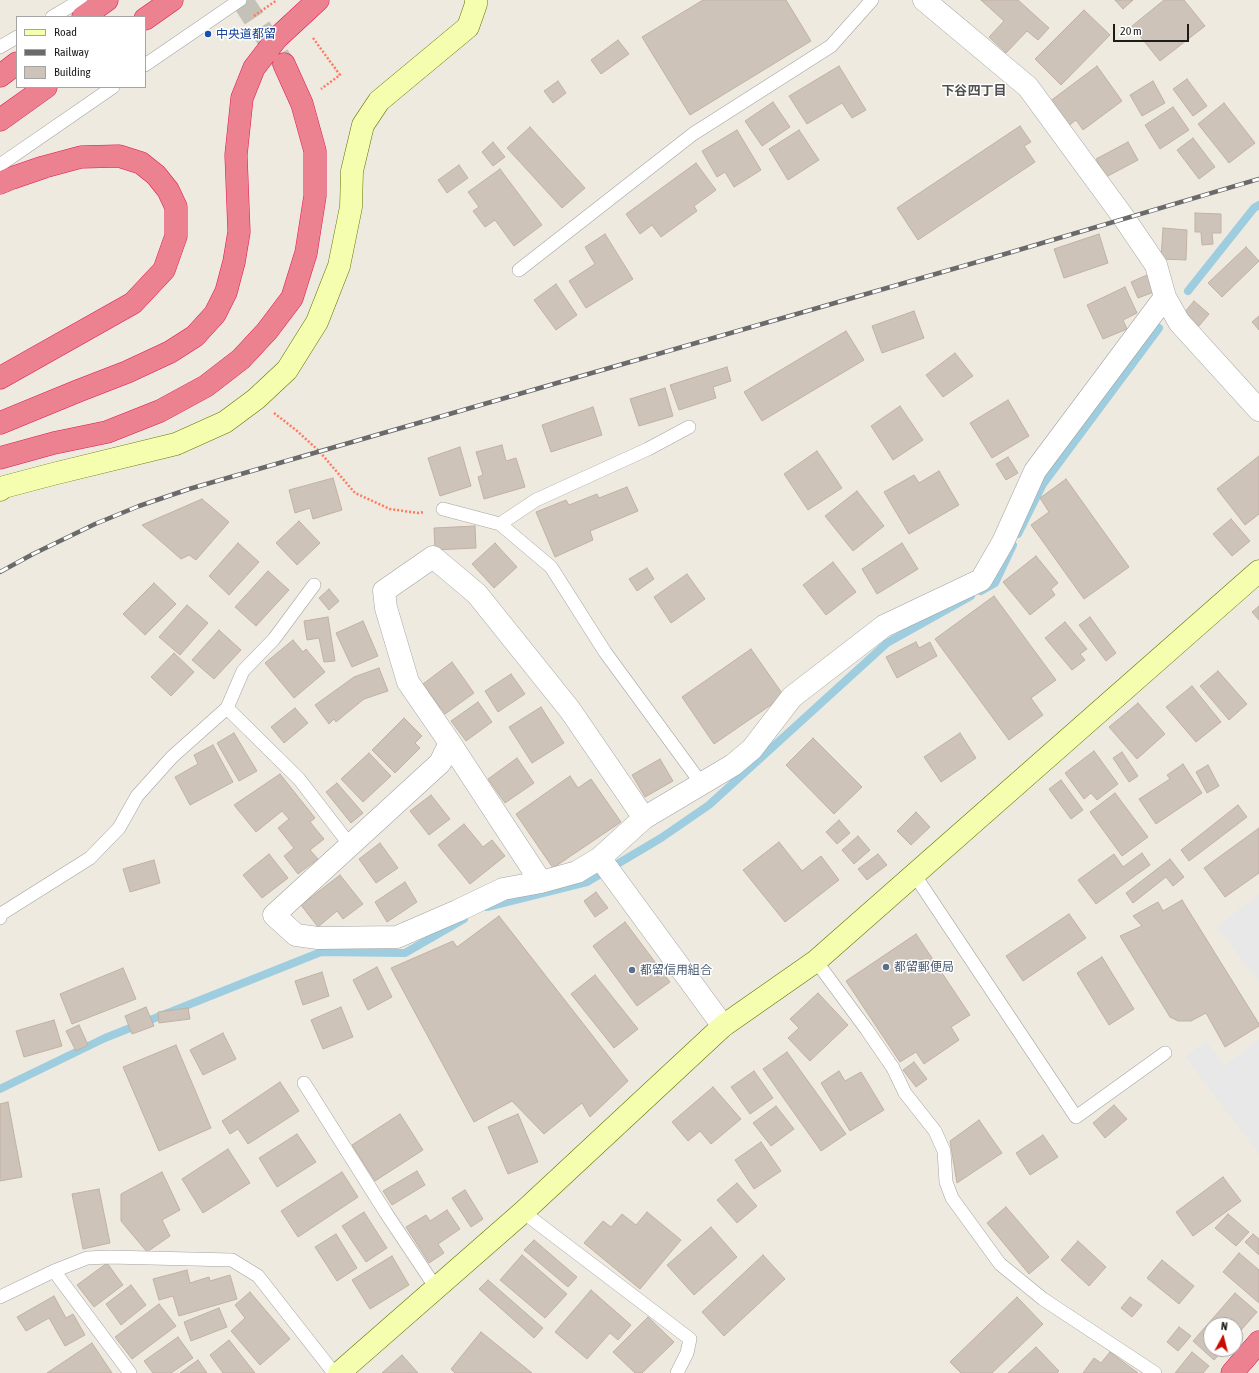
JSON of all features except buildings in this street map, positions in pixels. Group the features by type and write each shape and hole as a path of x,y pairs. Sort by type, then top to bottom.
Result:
{"highway":[{"path":"84,16 107,0"},
{"path":"146,18 172,0"},
{"path":"0,423 127,372 170,352 195,336 215,314 226,292 234,262 239,232 236,155 242,98 254,68 277,38 318,0"},
{"path":"0,76 16,64"},
{"path":"0,458 54,443 107,432 160,411 206,386 241,359 267,331 292,298 306,252 314,203 315,151 302,104 284,64"},
{"path":"0,120 45,88"},
{"path":"0,183 44,167 81,157 119,156 141,163 156,175 168,190 176,207 176,236 164,270 133,303 0,378"},
{"path":"1232,1373 1259,1342"}],"street":[{"path":"0,490 4,487 53,474 176,444 225,422 256,400 287,370 317,322 339,266 351,207 352,171 363,125 379,101 468,27 476,0"},
{"path":"924,0 1028,87 1124,218 1156,265 1165,297 1179,322 1259,410"},
{"path":"450,743 440,763 274,915 296,935 318,938 397,937 503,889 541,882 577,872 600,858 644,818 733,765 752,749 792,697 884,626 981,580 1004,542 1035,471 1165,297"},
{"path":"541,882 408,682 386,608 384,591 433,557 477,594 492,612 570,710 644,818"},
{"path":"339,1373 523,1212 723,1026 816,961 1259,571"},
{"path":"600,858 723,1026"}],"lane":[{"path":"54,16 81,0"},
{"path":"146,64 240,0"},
{"path":"518,270 693,134 831,46 872,0"},
{"path":"0,47 16,38"},
{"path":"0,165 112,88"},
{"path":"500,524 536,500 648,449 689,427"},
{"path":"443,509 500,524 551,567 605,652 701,783"},
{"path":"0,918 1,914 90,858 119,828 137,796 172,757 227,708 243,671 274,639 314,585"},
{"path":"227,708 299,779 350,845"},
{"path":"914,874 1076,1117 1165,1053"},
{"path":"816,961 889,1062 905,1093 935,1131 944,1151 946,1182 952,1198 1000,1264 1043,1299 1155,1373"},
{"path":"304,1084 386,1213 436,1288"},
{"path":"523,1212 690,1339 687,1353 677,1373"},
{"path":"0,1297 54,1270 87,1258 109,1257 232,1260 258,1276 334,1373"},
{"path":"54,1270 130,1373"}],"path":[{"path":"253,17 277,0"},
{"path":"310,34 340,75"},
{"path":"256,400 296,430 319,451 355,493 390,510 418,513 443,509"}],"shaded area":[{"path":"1259,894 1259,982 1217,927"},
{"path":"1259,1039 1259,1154 1185,1057 1206,1041 1225,1065"}],"waterway":[{"path":"1188,291 1254,208 1259,205"},
{"path":"1018,534 1043,484 1159,328"},
{"path":"981,591 995,583 1013,545"},
{"path":"487,907 587,882 661,838 709,805 887,643 971,596"},
{"path":"0,1089 105,1038 321,952 405,953 464,919"}],"tunnel":[{"path":"242,0 282,61"}],"railway":[{"path":"0,572 95,524 139,506 189,489 1005,254 1259,179"}],"place":[{"name":"中央道都留","path":"208,34"},
{"name":"都留郵便局","path":"886,967"},
{"name":"都留信用組合","path":"632,970"}],"district":[{"name":"下谷四丁目","path":"974,91"}]}
